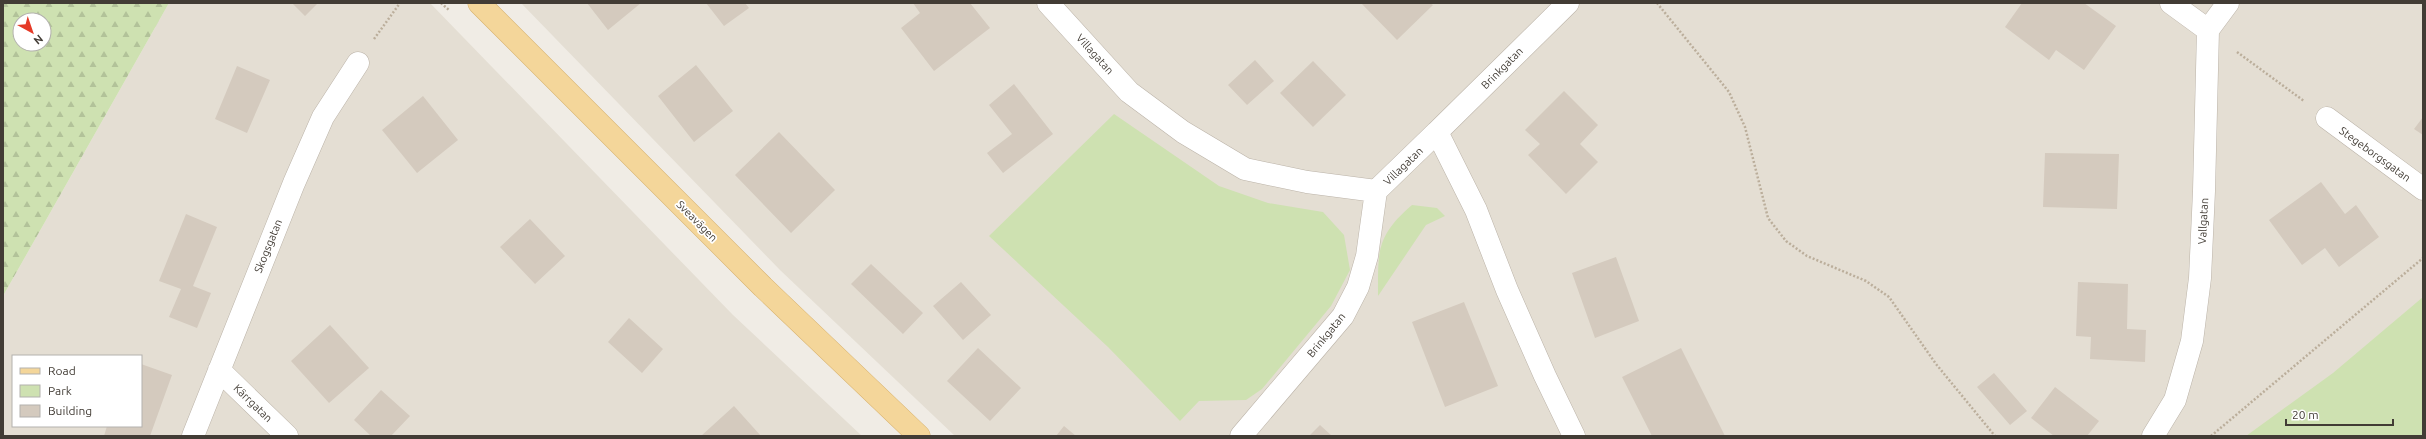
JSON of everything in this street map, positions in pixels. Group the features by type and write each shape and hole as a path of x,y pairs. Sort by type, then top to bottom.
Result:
{"main road":[{"name":"Sveavägen","path":"479,3 763,287 919,436"}],"street":[{"name":"Villagatan","path":"1048,3 1129,92 1183,132 1245,168 1307,182 1376,191 1437,132"},
{"name":"Brinkgatan","path":"1437,132 1568,3"},
{"path":"2172,3 2208,30 2228,3"},
{"name":"Vallgatan","path":"2153,436 2175,400 2192,341 2200,278 2208,30"},
{"name":"Skogsgatan","path":"193,436 294,182 320,123 358,63"},
{"name":"Stegeborgsgatan","path":"2327,118 2423,189"},
{"path":"1437,132 1476,210 1507,290 1545,376 1574,436"},
{"name":"Brinkgatan","path":"1240,436 1343,316 1358,287 1365,262 1376,191"},
{"name":"Kärrgatan","path":"219,370 287,436"}],"path":[{"path":"358,63 400,3"},
{"path":"1657,3 1729,92 1745,127 1768,218 1786,241 1807,256 1866,281 1890,297 1936,364 1995,436"},
{"path":"2208,30 2327,118"},
{"path":"2211,436 2423,258"}],"shaded area":[{"path":"169,3 430,3 733,315 862,436 3,436 3,296"},
{"path":"521,3 2423,3 2423,436 955,436 780,270"}],"green space":[{"path":"3,3 169,3 3,296"},
{"path":"1114,114 1219,186 1268,203 1323,212 1344,235 1350,270 1331,306 1262,389 1246,400 1199,401 1180,421 1108,347 989,236"},
{"path":"1412,205 1437,208 1445,216 1426,225 1378,296 1379,256 1385,236 1400,216"},
{"path":"2423,297 2423,436 2246,436 2333,373"}],"building":[{"path":"292,3 318,3 305,16"},
{"path":"587,3 641,3 608,30"},
{"path":"706,3 745,3 749,8 724,26"},
{"path":"913,3 970,3 990,28 934,71 901,28 920,13"},
{"path":"1361,3 1430,3 1433,5 1397,40"},
{"path":"2022,3 2084,3 2116,26 2084,70 2056,50 2049,60 2005,27"},
{"path":"1255,60 1274,81 1247,105 1228,85"},
{"path":"1313,61 1346,95 1313,127 1280,93"},
{"path":"696,65 733,111 694,142 658,96"},
{"path":"237,66 270,80 247,133 215,119"},
{"path":"1014,84 1053,134 1003,173 987,153 1012,134 989,105"},
{"path":"1564,91 1598,125 1580,144 1598,162 1566,194 1528,155 1540,144 1525,130"},
{"path":"423,96 458,140 417,173 382,130"},
{"path":"2423,117 2423,135 2414,129"},
{"path":"779,132 835,190 791,233 735,175"},
{"path":"2045,153 2119,154 2117,209 2043,207"},
{"path":"2321,182 2345,214 2356,205 2379,237 2339,267 2325,248 2302,265 2269,220"},
{"path":"186,214 217,227 193,286 211,293 197,328 169,317 181,289 159,281"},
{"path":"530,219 565,256 535,284 500,247"},
{"path":"1616,257 1639,321 1595,338 1572,273"},
{"path":"871,264 923,313 903,334 851,284"},
{"path":"961,282 991,315 963,340 933,306"},
{"path":"2078,282 2128,284 2127,329 2146,330 2145,362 2090,359 2091,337 2076,336"},
{"path":"1464,302 1498,386 1445,407 1412,322"},
{"path":"629,318 663,349 642,373 608,342"},
{"path":"330,325 369,368 329,403 291,361"},
{"path":"978,348 1021,388 990,421 947,381"},
{"path":"1681,348 1725,436 1652,436 1622,377"},
{"path":"142,364 172,375 150,436 104,436 107,427 142,427"},
{"path":"1994,373 2027,411 2010,425 1977,387"},
{"path":"2055,387 2099,421 2087,436 2054,436 2031,418"},
{"path":"381,390 410,416 391,436 371,436 354,420"},
{"path":"734,406 761,436 701,436"},
{"path":"1320,425 1332,436 1309,436"},
{"path":"1064,426 1076,436 1056,436"}]}
